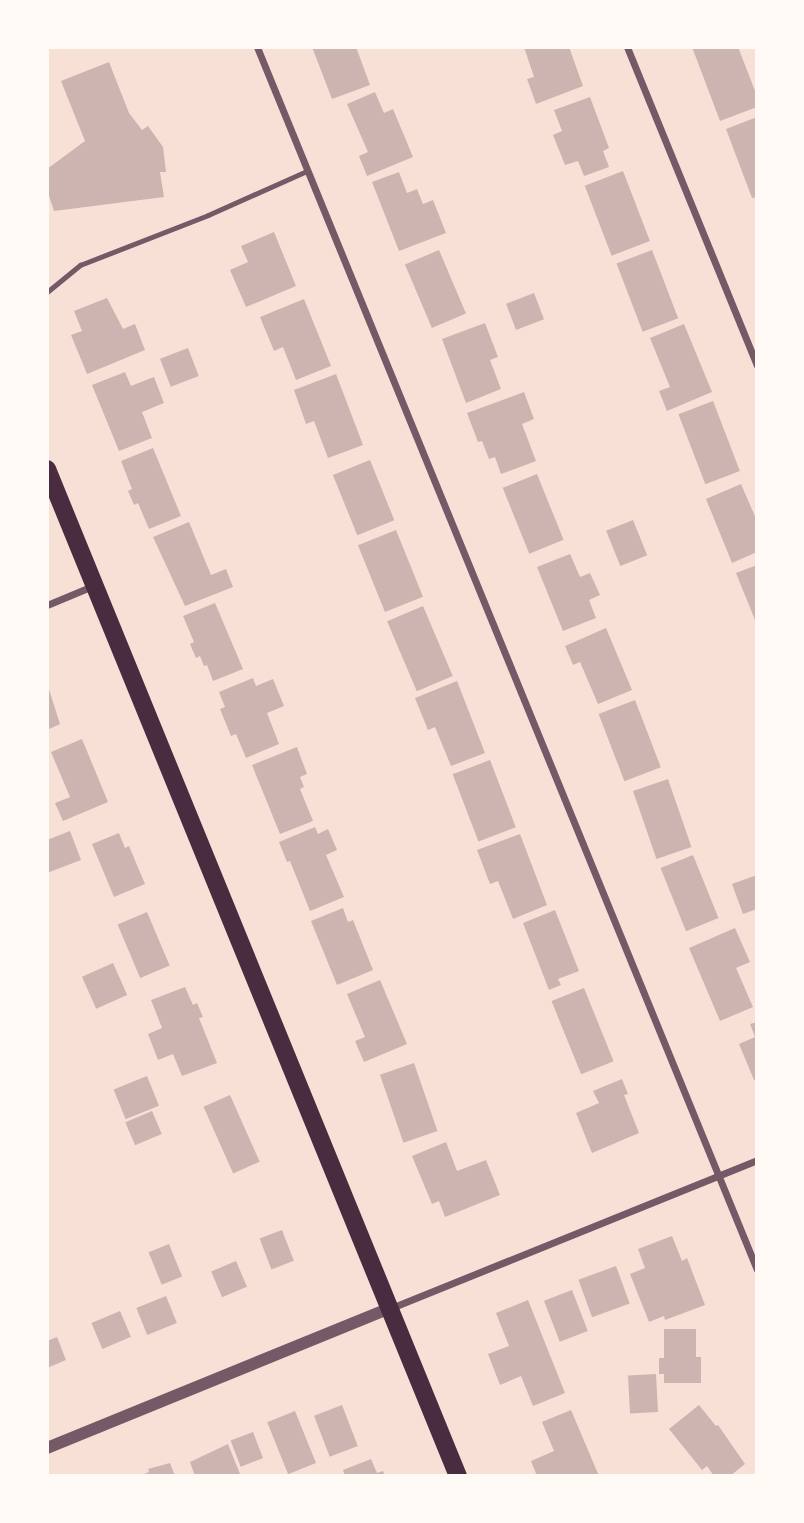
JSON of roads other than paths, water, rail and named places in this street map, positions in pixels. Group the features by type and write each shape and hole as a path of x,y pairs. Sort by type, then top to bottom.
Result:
{"main road":[{"path":"47,469 458,1476"}],"street":[{"path":"257,47 757,1270"},
{"path":"627,47 757,365"},
{"path":"47,605 96,585"},
{"path":"47,1448 757,1160"}],"lane":[{"path":"47,292 80,265 208,215 307,171"}]}
